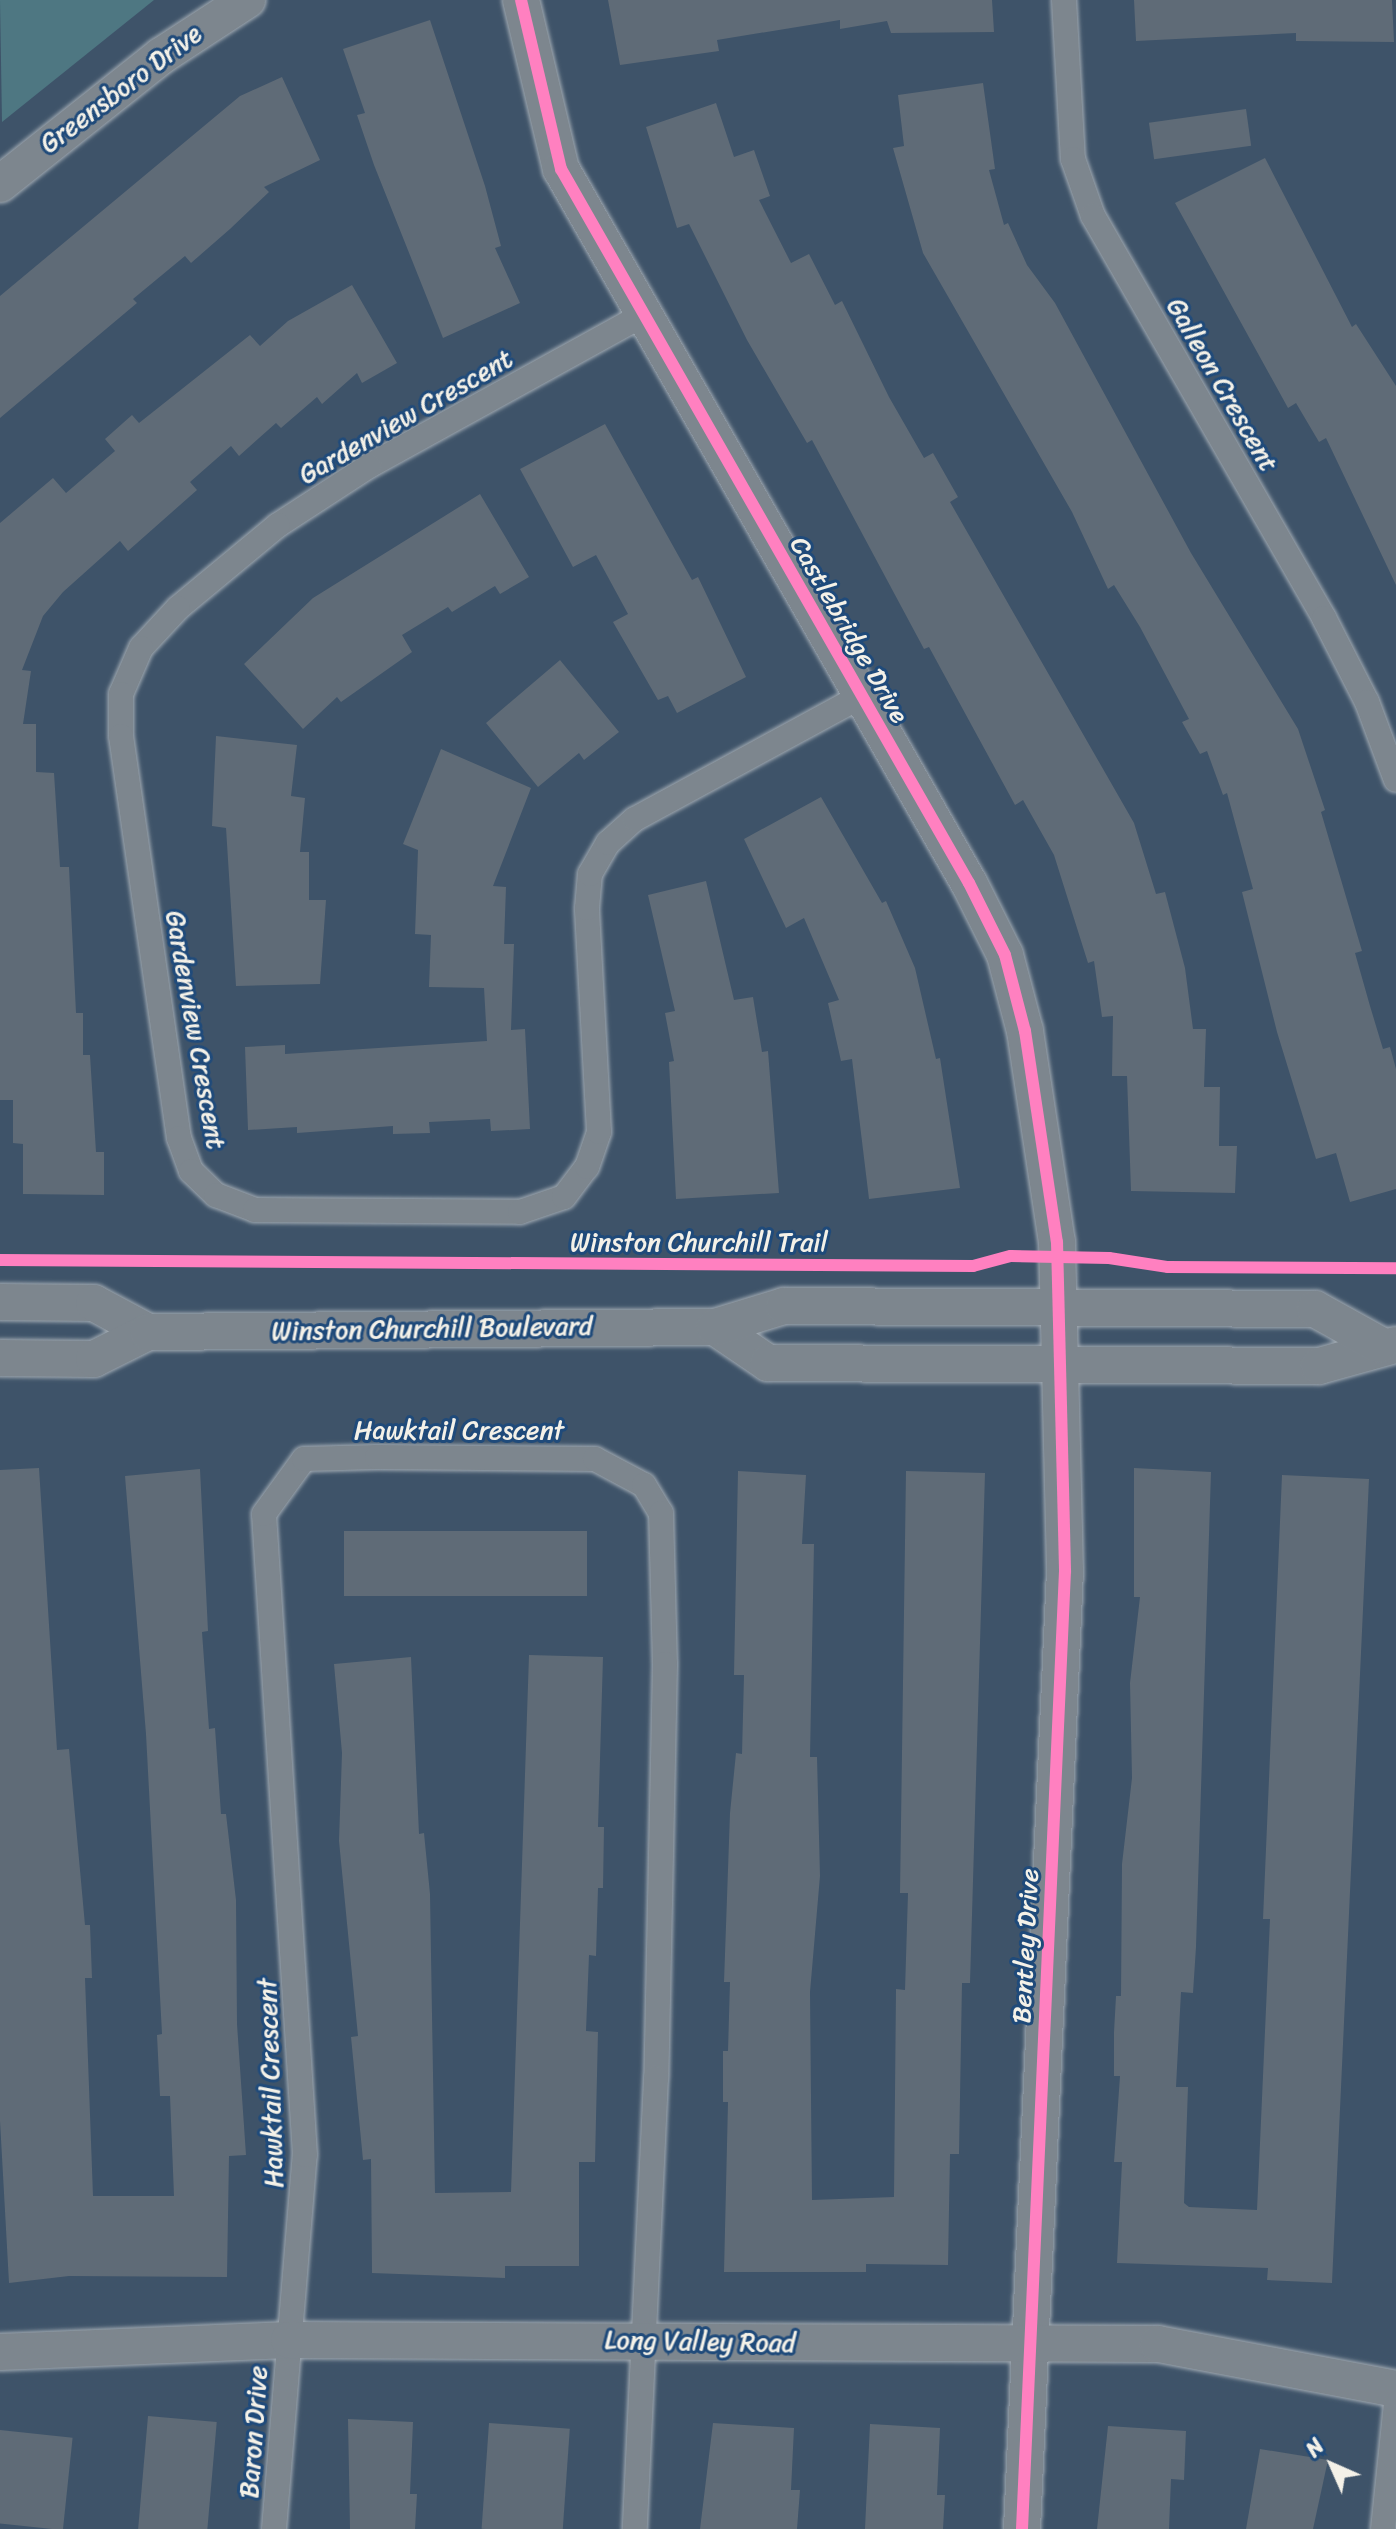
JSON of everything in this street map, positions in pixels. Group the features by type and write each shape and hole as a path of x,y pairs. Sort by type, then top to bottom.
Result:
{"street":[{"name":"Greensboro Drive","path":"0,184 161,56 247,0"},
{"name":"Castlebridge Drive","path":"521,0 561,169 641,316 862,696 1005,955 1027,1045 1057,1242 1062,1364"},
{"name":"Galleon Crescent","path":"1064,0 1073,159 1093,216 1324,618 1367,702 1396,780"},
{"name":"Gardenview Crescent","path":"641,316 369,466 278,525 178,608 141,648 121,694 121,736 179,1138 191,1171 216,1195 255,1210 520,1212 564,1197 587,1167 599,1132 590,874 608,843 635,819 862,696"},
{"name":"Winston Churchill Boulevard","path":"0,1302 94,1303 148,1332"},
{"name":"Winston Churchill Boulevard","path":"8,1360 94,1359 148,1332 715,1327 784,1306 1315,1309 1388,1345"},
{"name":"Winston Churchill Boulevard","path":"715,1327 768,1363 1319,1366 1388,1345"},
{"name":"Bentley Drive","path":"1022,2529 1065,1571 1062,1364"},
{"name":"Hawktail Crescent","path":"289,2340 305,2155 264,1514 304,1459 377,1457 595,1459 644,1485 661,1513 665,1664 645,2339"},
{"name":"Long Valley Road","path":"0,2352 289,2340 645,2339 1158,2344 1396,2389"},
{"path":"635,2529 645,2339"},
{"name":"Baron Drive","path":"274,2529 289,2340"},
{"path":"1383,2529 1396,2403"}],"green space":[{"path":"0,0 154,0 2,122"}],"building":[{"path":"608,0 992,0 994,32 891,33 887,21 840,29 840,20 717,40 719,51 620,65"},
{"path":"1134,0 1392,0 1394,42 1296,41 1296,33 1136,41"},
{"path":"430,20 485,186 501,246 495,248 520,303 443,338 374,165 357,115 365,113 343,49"},
{"path":"282,77 320,160 264,187 269,192 230,229 191,263 185,256 133,299 137,303 0,418 0,296 240,96"},
{"path":"983,83 995,169 989,170 1004,225 1008,223 1027,265 1055,303 1191,553 1298,729 1325,810 1321,812 1362,951 1355,953 1370,1006 1383,1049 1390,1047 1396,1069 1396,1189 1350,1202 1336,1153 1316,1159 1277,1032 1242,892 1253,889 1227,793 1223,795 1207,751 1200,754 1182,722 1189,719 1140,627 1114,585 1108,589 1072,512 923,253 893,148 904,146 898,95"},
{"path":"716,103 734,157 754,150 770,196 759,200 791,263 809,254 835,305 842,301 889,397 924,458 933,453 958,497 950,502 1134,823 1156,894 1165,892 1185,968 1193,1029 1206,1029 1204,1087 1220,1087 1219,1146 1237,1146 1235,1193 1131,1191 1127,1076 1112,1076 1113,1016 1102,1017 1094,961 1088,963 1054,855 1023,800 1015,805 929,647 924,649 812,440 807,443 747,340 689,224 677,228 646,127"},
{"path":"1246,109 1251,146 1154,159 1149,123"},
{"path":"1265,158 1352,327 1356,324 1396,386 1396,585 1326,438 1319,442 1296,403 1288,408 1175,203"},
{"path":"352,285 397,363 362,383 357,373 322,404 317,397 281,428 276,423 239,456 231,446 190,482 197,490 128,551 120,541 63,592 43,616 22,670 31,671 23,724 36,724 36,772 54,773 60,867 69,867 76,1013 83,1013 83,1055 90,1055 96,1152 104,1152 104,1195 23,1194 23,1144 13,1143 13,1100 0,1100 0,523 53,478 66,493 115,451 105,439 132,415 139,423 250,335 260,346 288,321"},
{"path":"605,424 692,580 698,577 746,677 677,713 668,696 658,700 613,622 628,614 596,555 573,567 520,469"},
{"path":"480,494 529,577 500,594 495,586 452,612 448,607 402,635 412,652 341,702 337,697 303,729 244,664 313,598"},
{"path":"560,660 619,732 584,760 579,753 538,787 486,723"},
{"path":"216,736 297,745 291,796 305,798 300,852 309,852 309,900 326,900 320,984 236,986 226,828 212,826"},
{"path":"441,749 531,788 493,886 506,887 504,944 514,944 511,1030 525,1029 530,1129 491,1131 490,1119 429,1122 430,1133 393,1134 393,1126 297,1133 297,1127 248,1130 245,1047 285,1045 285,1054 487,1041 484,988 429,987 431,935 415,934 418,850 403,844"},
{"path":"821,797 882,903 886,901 915,968 936,1059 940,1058 960,1188 869,1199 852,1059 841,1061 828,1003 839,1000 804,918 786,928 744,839"},
{"path":"706,881 734,1000 753,997 762,1052 768,1051 779,1193 676,1199 669,1062 674,1061 665,1013 675,1011 648,895"},
{"path":"39,1468 57,1750 69,1749 85,1925 90,1925 92,1978 85,1978 93,2196 174,2196 170,2096 160,2096 157,2035 162,2034 146,1734 125,1476 200,1469 208,1631 202,1632 209,1729 215,1728 221,1814 226,1814 236,1900 237,2024 246,2155 229,2156 227,2277 69,2276 9,2283 0,2121 0,1470"},
{"path":"1134,1468 1211,1472 1196,1947 1193,1993 1181,1992 1176,2087 1188,2087 1184,2203 1189,2207 1257,2210 1270,1919 1263,1919 1282,1475 1369,1479 1332,2283 1267,2280 1268,2268 1117,2263 1122,2162 1114,2162 1120,2076 1114,2076 1114,2032 1116,1996 1121,1996 1122,1864 1132,1778 1130,1683 1140,1597 1134,1597"},
{"path":"738,1471 806,1475 802,1544 814,1544 810,1757 817,1757 820,1876 810,1992 812,2200 894,2197 896,1989 905,1990 908,1893 900,1893 906,1471 985,1473 970,1983 962,1983 959,2154 950,2154 948,2265 866,2264 866,2272 724,2272 728,2102 723,2102 723,2051 728,2051 730,1982 724,1982 730,1813 736,1753 742,1754 744,1675 734,1675"},
{"path":"344,1531 587,1531 587,1596 344,1596"},
{"path":"529,1655 603,1657 598,1827 604,1827 603,1888 598,1888 596,1956 589,1955 586,2031 598,2032 595,2162 579,2162 579,2266 505,2266 505,2278 372,2273 371,2159 363,2160 351,2037 358,2036 339,1841 342,1753 334,1664 411,1657 419,1834 424,1833 430,1894 435,2193 511,2192"},
{"path":"148,2416 217,2422 207,2529 138,2529"},
{"path":"348,2419 413,2422 410,2494 417,2494 415,2529 350,2529"},
{"path":"489,2423 570,2429 563,2529 482,2529"},
{"path":"713,2423 794,2428 791,2490 800,2490 797,2529 700,2529"},
{"path":"870,2424 940,2428 937,2495 945,2495 943,2529 865,2529"},
{"path":"1108,2426 1186,2431 1184,2480 1171,2479 1169,2529 1097,2529"},
{"path":"0,2430 73,2438 63,2529 0,2524"},
{"path":"1260,2449 1328,2460 1313,2529 1246,2529"}],"cycle path":[{"path":"521,0 561,169 969,883 1005,955 1025,1031 1057,1242 1065,1571 1022,2529"},
{"name":"Winston Churchill Trail","path":"0,1260 973,1266 1011,1256 1109,1258 1168,1267 1396,1268"}]}
